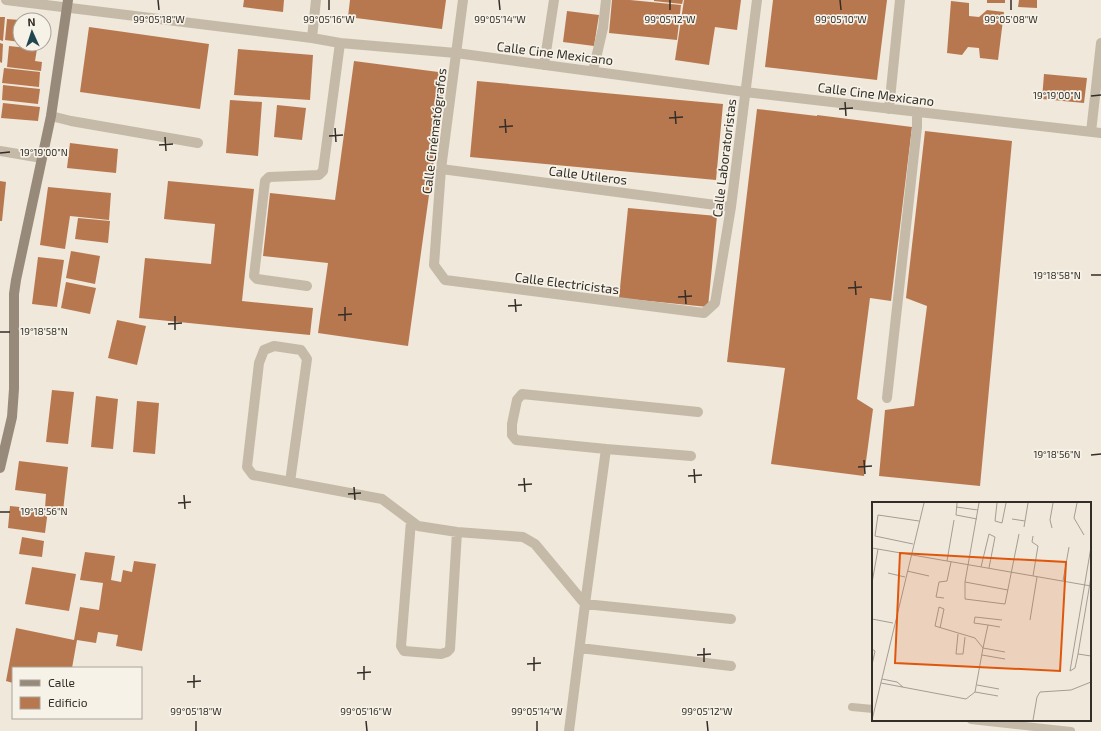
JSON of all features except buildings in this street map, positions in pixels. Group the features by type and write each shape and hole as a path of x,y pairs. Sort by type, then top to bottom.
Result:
{"street":[{"name":"Calle Cine Mexicano","path":"6,0 67,4 340,43 456,53 745,92 1096,132"},
{"path":"312,38 316,0"},
{"name":"Calle Cinématógrafos","path":"434,265 441,169 463,0"},
{"path":"544,65 554,0"},
{"path":"593,71 603,28 606,0"},
{"name":"Calle Laboratoristas","path":"704,313 716,303 731,207 757,0"},
{"path":"889,109 900,0"},
{"path":"0,468 12,417 14,294 50,116 67,4"},
{"path":"307,286 257,279 254,276 265,181 269,177 319,175 323,171 340,43"},
{"path":"1096,132 1101,43"},
{"path":"887,398 917,127 917,112"},
{"path":"50,116 198,143"},
{"path":"0,151 42,158"},
{"name":"Calle Utileros","path":"441,169 731,207"},
{"name":"Calle Electricistas","path":"434,265 445,280 704,313"},
{"path":"290,482 307,359 301,350 274,346 264,350 259,363 248,467 253,475 290,482 382,499 418,526 457,532 523,537 535,544 586,604 731,619"},
{"path":"691,456 606,450 516,440 512,435 512,424 517,400 522,394 698,412"},
{"path":"569,731 606,450"},
{"path":"411,521 400,646 404,651 441,654 450,649 457,532"},
{"path":"580,648 731,666"}],"lane":[{"path":"852,707 872,709"},
{"path":"980,721 1071,731"}]}
